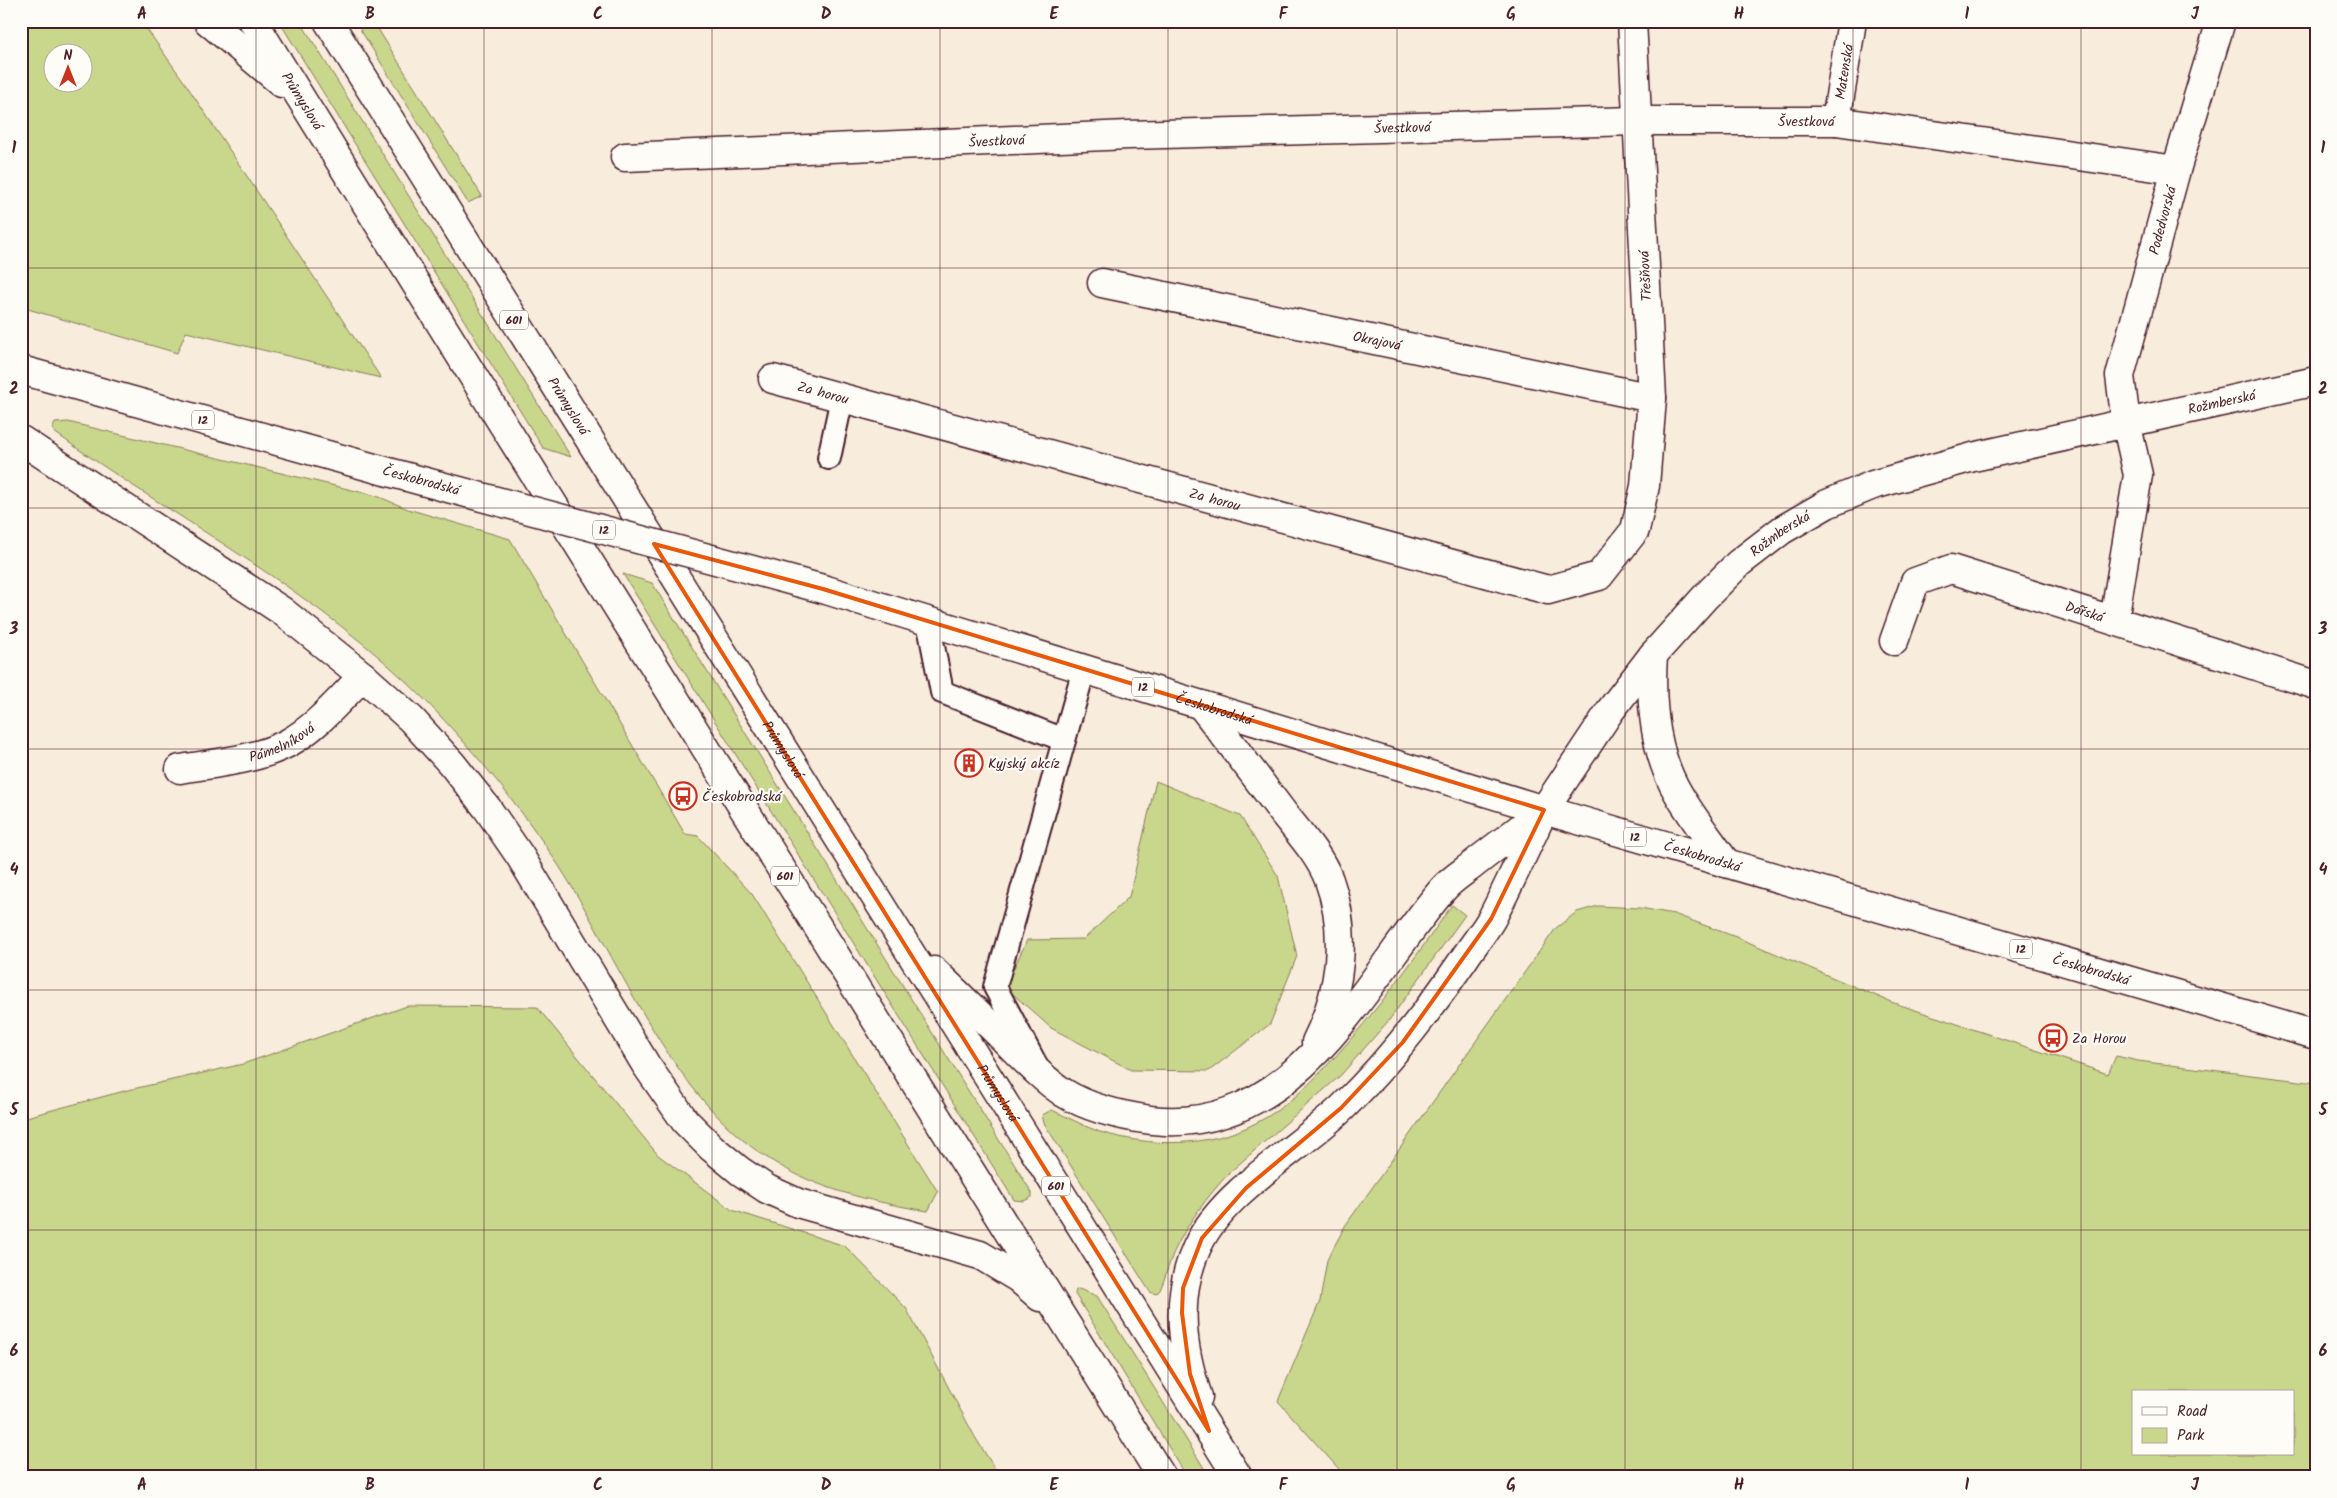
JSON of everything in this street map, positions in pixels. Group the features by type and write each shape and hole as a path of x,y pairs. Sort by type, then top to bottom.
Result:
{"main road":[{"path":"208,21 298,96"},
{"name":"Průmyslová","path":"253,21 298,96 1162,1477"},
{"name":"Průmyslová","path":"328,21 1238,1477"},
{"name":"Třešňová","path":"1632,21 1652,398 1645,486 1635,530"},
{"name":"Matenská","path":"1836,121 1852,21"},
{"name":"Podedvorská","path":"2126,422 2120,376 2176,170 2221,21"},
{"name":"Švestková","path":"625,157 1128,135 1636,121 1836,121 2176,170"},
{"name":"Okrajová","path":"1102,284 1652,398"},
{"name":"Českobrodská","path":"21,370 822,589 1544,810 2316,1035"},
{"name":"Za horou","path":"774,379 1548,590 1599,576 1635,530"},
{"name":"Rožmberská","path":"1544,810 1610,711 1653,655 1739,563 1782,530 1827,504 1873,485 1973,456 2316,381"},
{"path":"2114,620 2138,475 2126,422"},
{"path":"21,440 282,611 363,676 411,719 452,764 487,808 520,856 646,1065 685,1121 712,1148 740,1171 767,1188 798,1203 980,1254 1018,1278 1070,1330"},
{"name":"Dářská","path":"1894,641 1915,582 1951,569 2316,685"},
{"path":"1653,655 1652,705 1662,757 1678,793 1726,863"},
{"name":"Pámelníková","path":"180,769 258,755 288,742 312,725 363,676"},
{"path":"1201,705 1317,859 1328,878 1336,903 1340,926 1340,949 1331,1001 1324,1026 1313,1048 1296,1070"},
{"path":"903,940 1043,1078 1066,1094 1098,1108 1131,1117 1164,1121 1192,1121 1224,1114 1251,1103 1296,1070 1327,1040 1358,1003 1445,887 1544,810"},
{"path":"1209,1431 1190,1374 1183,1340 1182,1313 1186,1280 1202,1238 1220,1214 1246,1188 1341,1108 1403,1042 1453,975 1491,919 1544,810"}],"lane":[{"path":"829,458 842,398"},
{"path":"928,621 942,692 1064,740"},
{"path":"1043,1078 995,987 1084,669"}],"highlighted area":[{"path":"654,544 823,589 1544,810 1491,919 1403,1042 1341,1108 1246,1188 1202,1238 1183,1288 1182,1313 1190,1374 1209,1431"}],"green space":[{"path":"21,21 141,21 185,83 381,378 186,332 177,353 21,307"},
{"path":"279,21 300,21 571,457 543,448"},
{"path":"355,21 373,21 482,196 468,203"},
{"path":"68,422 377,496 408,509 510,539 685,834 698,836 752,894 938,1192 928,1211 870,1200 832,1189 779,1165 742,1139 709,1107 680,1070 653,1030 559,866 497,781 444,720 384,662 294,591 101,465 54,432 53,427 55,423"},
{"path":"623,574 652,583 1032,1193 1032,1197 1024,1201 1014,1200"},
{"path":"1156,781 1240,816 1278,876 1297,956 1270,1024 1209,1071 1131,1070 1051,1028 1005,987 1027,940 1084,939 1129,897"},
{"path":"1452,905 1465,915 1390,1019 1341,1075 1222,1181 1198,1211 1185,1232 1173,1254 1160,1290 1156,1294 1150,1292 1044,1123 1042,1115 1052,1110 1100,1132 1119,1137 1159,1142 1199,1141 1238,1131 1256,1123 1278,1110 1298,1094 1334,1058 1381,1002"},
{"path":"1598,906 1640,908 1674,914 1736,937 1891,1002 2108,1074 2116,1056 2138,1061 2316,1083 2316,1468 2227,1477 1346,1477 1278,1401 1320,1301 1327,1260 1345,1226 1556,928 1577,912"},
{"path":"407,1006 537,1007 658,1155 732,1210 845,1246 906,1308 975,1437 1000,1477 21,1477 21,1124 30,1116 128,1090 243,1064"},
{"path":"1079,1289 1097,1296 1204,1468 1187,1477 1075,1294 1076,1290"}],"place":[{"name":"Kyjský akcíz","path":"969,763"},
{"name":"Českobrodská","path":"683,796"},
{"name":"Za Horou","path":"2053,1038"}]}
